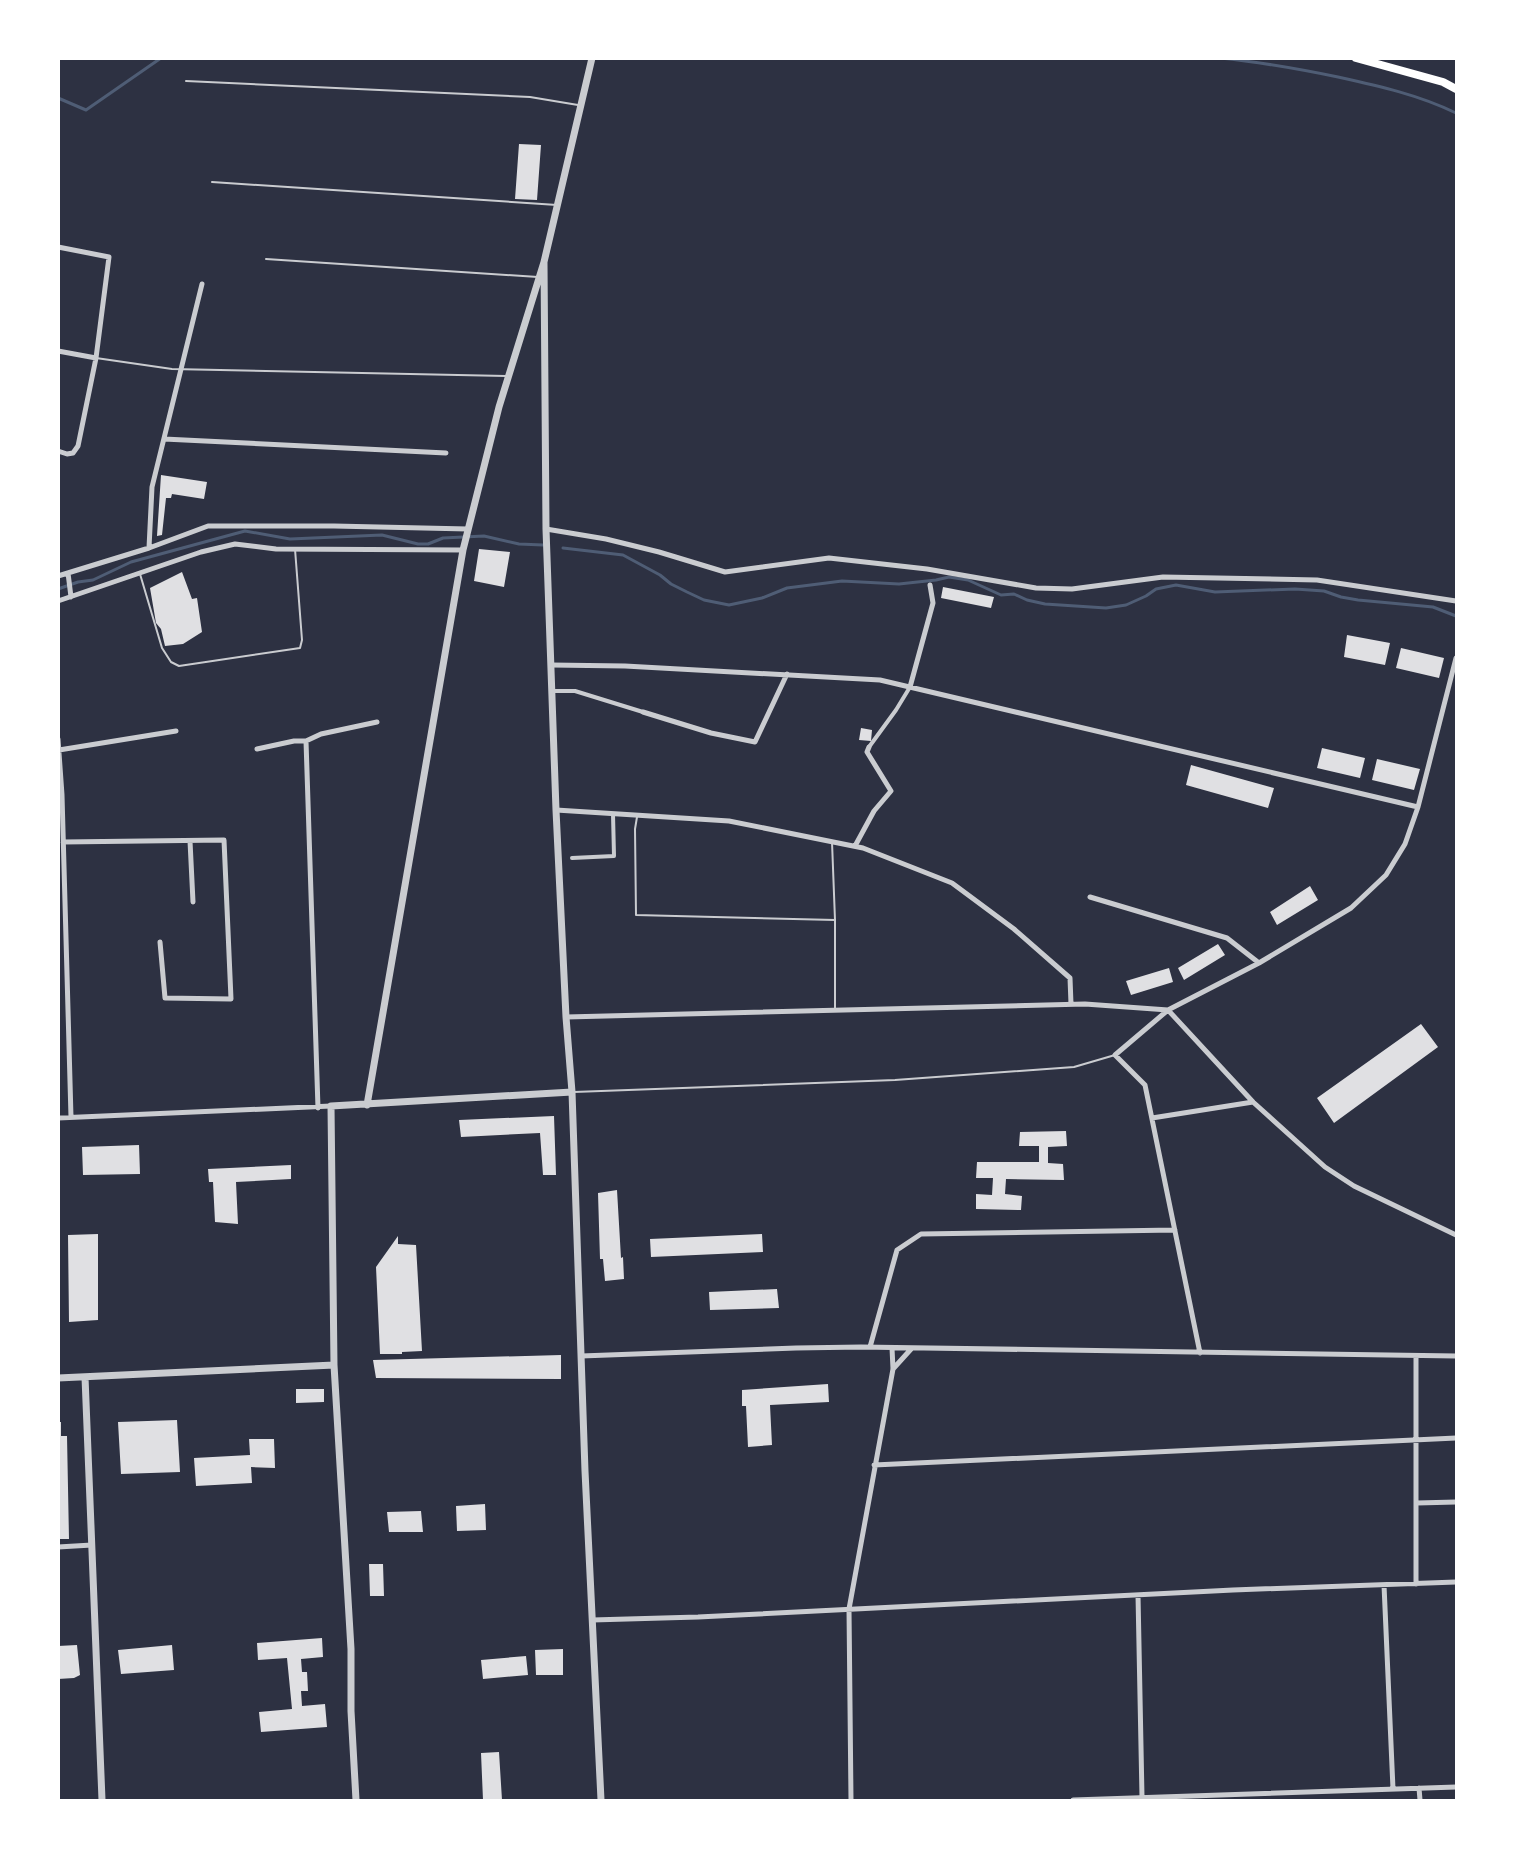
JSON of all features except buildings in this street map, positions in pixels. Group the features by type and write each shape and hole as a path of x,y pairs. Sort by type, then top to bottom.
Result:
{"main road":[{"path":"1356,58 1443,82 1456,89"}],"street":[{"path":"367,1105 463,550 499,407 544,262 592,59"},
{"path":"58,247 109,257 96,358 78,446 73,453 58,451"},
{"path":"544,262 546,529 556,810 572,1092 581,1356 601,1800"},
{"path":"149,548 152,487 202,284"},
{"path":"58,351 96,358"},
{"path":"164,439 446,453"},
{"path":"58,576 149,548 208,526 334,526 468,530"},
{"path":"546,529 606,539 660,552 725,572 829,558 927,569 1036,588 1072,589 1163,577 1317,580 1456,601"},
{"path":"58,602 201,552 235,544 295,549 463,550"},
{"path":"68,573 71,597"},
{"path":"855,846 874,811 891,791 867,752 910,687 933,603 930,585"},
{"path":"1200,1353 1145,1085 1115,1055 1168,1010 1259,963 1351,908 1386,875 1405,844 1418,807 1456,658"},
{"path":"551,665 625,666 864,678 1418,807"},
{"path":"552,691 575,691 711,733 755,742 787,674"},
{"path":"257,749 294,741 306,741 321,734 377,722"},
{"path":"59,750 176,731"},
{"path":"58,739 71,1117"},
{"path":"306,741 318,1108"},
{"path":"556,810 729,821 863,848 952,883 1014,929 1070,978 1071,1004"},
{"path":"572,858 614,856 613,814"},
{"path":"63,842 224,840 231,999 165,998 160,942"},
{"path":"190,841 193,902"},
{"path":"1090,897 1227,938 1259,963"},
{"path":"566,1017 1071,1004 1168,1010 1253,1102 1325,1167 1354,1186 1456,1235"},
{"path":"58,1118 318,1108 572,1092"},
{"path":"1152,1118 1253,1102"},
{"path":"331,1106 334,1365 351,1649 351,1711 356,1800"},
{"path":"870,1347 897,1250 921,1234 1175,1230"},
{"path":"581,1356 870,1347 1456,1356"},
{"path":"850,1800 849,1609 893,1369 892,1348"},
{"path":"893,1369 912,1348"},
{"path":"1416,1356 1416,1584"},
{"path":"58,1378 334,1365"},
{"path":"85,1377 102,1800"},
{"path":"874,1465 1456,1438"},
{"path":"1417,1503 1456,1502"},
{"path":"58,1547 92,1545"},
{"path":"592,1620 1456,1582"},
{"path":"1384,1585 1393,1789"},
{"path":"1138,1595 1142,1797"},
{"path":"1073,1800 1456,1787"},
{"path":"1419,1788 1420,1800"}],"lane":[{"path":"186,81 530,97 581,105"},
{"path":"212,182 557,205"},
{"path":"266,259 538,277"},
{"path":"96,358 182,369 510,376"},
{"path":"140,573 162,648 171,662 179,666 300,648 302,640 295,549"},
{"path":"638,815 635,830 636,915 835,920"},
{"path":"832,842 835,1010"},
{"path":"572,1092 894,1080 1074,1067 1115,1055"}],"waterway":[{"path":"58,98 86,110 161,58"},
{"path":"1220,58 1294,69 1369,84 1413,96 1456,113"},
{"path":"58,589 93,580 131,562 245,531 290,539 382,535 418,544 428,544 443,538 484,536 519,544 543,545"},
{"path":"563,548 623,555 687,592 704,600 729,605 762,598 787,588 842,581 899,584 949,577 968,580 1001,595 1014,594 1045,604 1106,608 1126,605 1156,589 1176,585 1215,592 1295,589 1324,591 1358,600 1433,607 1456,616"}]}
